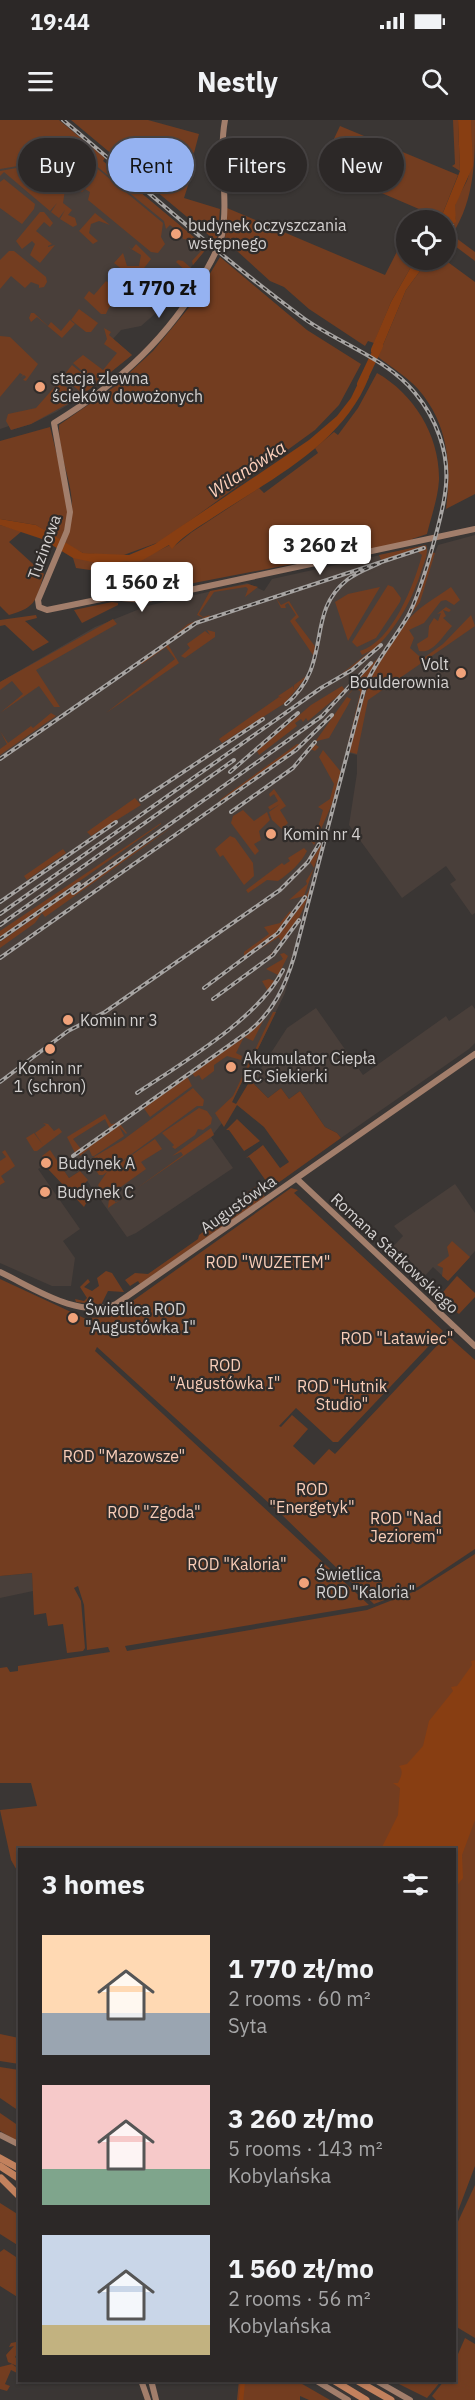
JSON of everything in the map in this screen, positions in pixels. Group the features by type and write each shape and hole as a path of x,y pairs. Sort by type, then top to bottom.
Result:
{"main road":[{"path":"0,2158 18,2168"},
{"path":"0,2166 18,2178"},
{"path":"1,2178 18,2189"},
{"path":"1,2178 18,2195"},
{"path":"336,2382 366,2400"},
{"path":"360,2382 391,2400"}],"street":[{"name":"Tuzinowa","path":"225,120 221,151 222,232 203,276 182,310 144,355 94,397 54,423 70,503 69,522 38,600 40,608 47,610 111,597 143,600 475,529"},
{"name":"Augustówka","path":"0,1272 70,1304 91,1308 110,1306 130,1296 475,1054"},
{"name":"Romana Statkowskiego","path":"297,1179 475,1346"},
{"path":"0,2135 18,2144"},
{"path":"142,2382 148,2400"},
{"path":"152,2382 156,2400"},
{"path":"318,2382 348,2400"},
{"path":"378,2382 410,2400"}],"shaded area":[{"path":"458,120 471,120 473,166 455,210 444,210 460,171"},
{"path":"96,156 108,166 108,192 140,192 207,248 170,292 154,279 152,282 155,284 142,304 161,296 157,312 141,326 121,330 113,339 132,355 78,399 31,424 11,430 9,426 0,429 0,167 18,161 18,192 96,192"},
{"path":"409,270 421,270 406,290 378,357 371,352 371,349 391,302"},
{"path":"363,373 369,377 358,400 343,421 325,439 285,471 188,534 172,549 169,545 141,561 97,563 73,558 42,539 0,525 0,519 36,525 83,553 129,555 155,544 309,440 337,416 351,398"},
{"path":"475,535 475,913 472,915 450,884 456,880 446,866 402,898 349,825 357,773 357,755 349,753 285,993 222,1123 211,1137 233,1168 127,1237 80,1171 69,1178 53,1156 48,1160 50,1163 38,1169 80,1229 63,1241 75,1258 71,1286 52,1286 0,1263 0,682 95,627 147,606 247,583 264,591 272,579 426,545 428,550 435,553 438,545"},
{"path":"472,1005 475,1009 475,1043 341,1138 337,1133 325,1127 300,1091 289,1099 281,1088 268,1098 252,1082 287,1028 316,1008 363,1075 446,1016 449,1021"},
{"path":"455,1184 475,1213 475,1251 448,1281 433,1267 420,1281 388,1252 403,1236 394,1226"},
{"path":"32,1573 33,1591 0,1598 0,1576"},
{"path":"475,1660 475,1820 462,1855 463,1878 456,1887 456,1848 382,1848 398,1815 400,1788 393,1783 398,1783 401,1776 399,1766 407,1764 423,1746 429,1721 453,1691 451,1687 457,1686 472,1665 471,1661"}],"green space":[{"path":"0,120 59,120 81,138 18,138 18,166 0,169"},
{"path":"71,120 148,120 199,134 194,153 194,138 108,138 108,151 96,141 96,138 93,138"},
{"path":"453,120 458,120 460,171 452,166 455,164"},
{"path":"471,120 475,120 472,179 465,207 456,228 455,208 470,171"},
{"path":"340,126 369,138 334,138"},
{"path":"96,151 105,158 103,161 108,165 108,175 96,166"},
{"path":"404,153 458,175 444,210 419,209 379,192 404,192"},
{"path":"18,168 18,184 4,172 0,176 0,171"},
{"path":"96,168 108,178 108,192 126,192 163,223 161,237 165,244 158,253 151,252 88,200 90,192 96,192"},
{"path":"4,179 35,204 34,209 22,224 0,208 0,182"},
{"path":"28,192 65,192 63,203 72,210 68,215 75,218 77,225 73,227 60,219 65,210 59,218 51,212 57,203 50,211"},
{"path":"128,192 140,192 207,248 193,265 192,261 202,250 191,240 183,239 182,235 170,225 166,229 164,221"},
{"path":"157,192 186,192 184,198 220,209 217,242"},
{"path":"227,208 385,275 396,254 396,270 409,270 391,302 374,343 368,341 365,346 309,309 284,287 270,281 225,240"},
{"path":"40,212 44,212 53,223 50,227 44,222 36,231 52,244 48,247 55,245 40,263 30,255 35,244 32,241 22,249 16,241"},
{"path":"95,213 110,225 99,221 91,224 89,233 98,241 93,244 79,231"},
{"path":"456,238 475,252 475,261 456,247"},
{"path":"136,244 151,259 138,276 133,278 114,263 123,253 127,266 139,266 141,255 128,247 132,249"},
{"path":"9,251 14,251 46,277 47,282 44,287 39,288 39,285 31,282 25,288 11,276 0,289 0,260"},
{"path":"220,257 307,330 361,364 339,405 315,430 162,541 121,556 83,553 65,544 72,510 59,425 114,387 153,351 191,305"},
{"path":"183,261 199,275 191,291 187,292 180,287 173,296 156,297 142,304 140,302 154,284 152,282 154,279 170,292 187,272 176,262"},
{"path":"456,268 475,282 475,494 446,509 448,461 442,431 436,416 418,389 378,357 406,290 421,270 456,270"},
{"path":"115,274 120,275 129,286 125,291 122,289 125,292 122,291 119,294 106,314 101,314 84,298 89,291 94,295 106,281 110,284"},
{"path":"79,309 98,323 91,332 86,332 71,320"},
{"path":"31,313 34,313 48,326 51,322 61,331 70,320 75,324 62,338 37,317 31,322 29,318"},
{"path":"104,328 111,332 109,335 132,355 85,393 82,393 66,380 65,374 72,365 95,384 97,380 94,381 73,363 83,355 103,370 117,353 104,344 107,339"},
{"path":"0,336 10,337 38,364 26,381 23,380 26,377 24,375 20,378 23,375 20,373 0,397"},
{"path":"377,373 402,392 413,404 430,432 435,448 439,480 427,534 412,539 413,541 173,587 140,598 127,591 136,585 120,567 90,570 76,568 73,558 106,563 126,562 152,554 170,545 172,548 192,532 259,488 264,493 318,453 315,448 334,432 338,435 358,408"},
{"path":"59,382 80,397 31,424 11,430 6,421 8,414 36,408"},
{"path":"50,427 67,496 67,524 60,541 36,525 0,519 0,441"},
{"path":"0,525 22,531 9,542 44,574 34,601 25,609 9,615 0,606"},
{"path":"426,545 427,555 415,588 400,618 368,655 341,674 372,650 362,655 360,651 372,646 392,625 407,596 418,567 422,555 417,551 426,548 381,560 379,555"},
{"path":"431,552 435,553 420,602 406,621 415,604"},
{"path":"248,584 258,587 245,597 248,589 246,587 214,592 199,614 203,617 210,615 209,617 192,624 169,640 188,624 204,618 197,615 210,591"},
{"path":"388,585 393,587 401,598 400,602 376,638 357,647 352,642"},
{"path":"380,587 348,641 335,602 348,594"},
{"path":"451,587 460,600 454,605 446,600 441,601 424,623 409,630 414,638 410,648 419,656 425,657 443,644 471,615 475,626 368,700 357,754 349,752 372,676 390,642 417,611"},
{"path":"276,598 281,605 289,601 299,617 295,620 317,649 315,658 290,621 296,615 288,603 285,605 286,608 281,608"},
{"path":"112,602 118,605 82,623 74,610"},
{"path":"446,607 451,610 449,612 443,610 446,616 443,618 452,626 433,647 419,651 417,644 428,637 429,626 434,618 438,621 441,613 437,614"},
{"path":"36,615 37,618 25,621 49,642 33,651 5,625 0,626 0,620"},
{"path":"113,619 117,624 36,670 60,707 54,707 39,686 0,713 23,694 12,681 0,690 0,682"},
{"path":"207,630 215,632 215,637 185,658 181,656 190,648 187,644 205,631 210,635"},
{"path":"167,643 179,663 106,713 175,659 166,647 142,664 137,664"},
{"path":"378,658 365,683 346,752 360,694 360,691 354,688 347,697 351,699 348,705 329,738 317,741 316,745 319,747 315,751 310,749 366,670"},
{"path":"309,674 285,703 222,743 219,739 279,697 282,698 278,696 293,686 294,690 294,685"},
{"path":"342,686 345,690 308,721 306,718 303,722 301,719 295,723 297,726 259,755 257,751 311,705"},
{"path":"51,713 56,716 0,755 0,749 7,744 0,731 8,743 31,726 33,728"},
{"path":"297,744 302,744 219,803 221,799"},
{"path":"323,750 341,772 332,804 314,845 311,841 317,831 323,810 318,807 330,799 334,784 319,757"},
{"path":"274,789 286,806 280,810 288,823 282,829 272,820 269,812 280,804 270,810 268,807 278,801 274,794 270,797 269,794"},
{"path":"135,798 141,805 91,836 87,832"},
{"path":"243,810 254,821 267,812 270,820 259,831 261,840 254,844 259,851 255,855 231,823 233,816"},
{"path":"161,824 0,937 0,931"},
{"path":"175,825 45,917 42,913 35,923 0,948 0,942 154,833 70,895"},
{"path":"230,836 235,838 253,863 254,876 244,885 223,855 220,857 215,849"},
{"path":"323,842 314,868 310,862"},
{"path":"304,848 307,851 304,856 287,874 278,881 267,880 248,893 246,890 282,863 284,865 290,861 288,858"},
{"path":"63,849 66,853 27,880 24,876"},
{"path":"314,869 304,896 289,900 307,884 306,881"},
{"path":"311,885 303,910 282,944 279,937 245,958 284,926 299,907"},
{"path":"290,911 293,915 274,936 244,957 244,952 269,934 264,927 280,923"},
{"path":"284,953 288,956 269,993 262,981 269,979 275,981 278,975 266,969 283,959 280,954"},
{"path":"273,1012 276,1012 232,1102 236,1104 248,1084 252,1082 268,1098 281,1088 289,1099 300,1091 325,1127 337,1133 341,1138 271,1188 249,1157 246,1158 263,1145 280,1168 289,1162 264,1127 237,1105 224,1127 215,1113 233,1096"},
{"path":"264,1019 253,1041 244,1037 236,1053 242,1056 241,1060 227,1056 214,1065 214,1071 202,1080 199,1075 195,1077 192,1073"},
{"path":"187,1076 192,1086 150,1117 143,1107"},
{"path":"193,1088 204,1100 203,1106 197,1106 103,1175 99,1175 91,1163 92,1158 123,1140"},
{"path":"199,1108 207,1111 212,1118 211,1124 203,1130 198,1129 195,1135 175,1149 162,1133"},
{"path":"105,1114 111,1124 119,1123 110,1129 105,1119 73,1139 81,1149 75,1153 67,1137"},
{"path":"237,1119 260,1141 244,1151 229,1130 226,1130"},
{"path":"43,1123 48,1124 54,1131 59,1128 62,1132 37,1151 34,1151 26,1138 34,1133 43,1145 35,1133 46,1125"},
{"path":"120,1124 127,1133 119,1126 124,1136 94,1156 89,1149 80,1156 78,1153"},
{"path":"211,1128 214,1135 134,1190 183,1155 181,1152 172,1156"},
{"path":"155,1139 162,1149 141,1162 146,1169 108,1196 103,1194 98,1185 107,1172"},
{"path":"5,1150 15,1166 1,1176 5,1182 0,1185 0,1161 6,1157 2,1152"},
{"path":"50,1150 69,1178 80,1171 88,1180 81,1187 89,1198 84,1207 48,1169 52,1166 42,1156"},
{"path":"258,1185 265,1197 140,1284 138,1281 130,1286 125,1280 135,1273 148,1274 198,1239 199,1235 246,1200 243,1195"},
{"path":"291,1188 298,1190 294,1193 443,1331 338,1442 333,1442 296,1408 279,1426 281,1427 292,1415 308,1429 293,1446 314,1465 329,1449 335,1454 447,1335 475,1360 475,1549 418,1587 374,1604 282,1515 97,1347 95,1351 369,1605 125,1646 127,1651 367,1610 418,1590 475,1554 475,2166 456,2216 456,1848 18,1848 18,1872 11,1860 0,1810 37,1806 31,1783 0,1783 0,1668 7,1667 10,1672 18,1671 18,1666 110,1652 108,1647 87,1650 84,1605 78,1586 74,1588 81,1601 85,1648 83,1651 67,1653 63,1624 48,1626 46,1613 34,1615 32,1573 0,1576 0,1279 84,1318 110,1317"},
{"path":"112,1197 116,1203 108,1208 109,1199"},
{"path":"452,1241 470,1257 448,1281 442,1276 443,1268 437,1265 449,1256 447,1247"},
{"path":"106,1271 112,1273 124,1292 108,1291 101,1305 76,1302 75,1299 84,1301 87,1298 80,1287 88,1279 90,1282 84,1287 92,1291 99,1286 97,1278"},
{"path":"457,1276 475,1293 475,1297 459,1314 438,1298"},
{"path":"0,2034 18,2038 18,2064 0,2061"},
{"path":"0,2067 18,2070 18,2110 0,2098"},
{"path":"0,2113 18,2125 18,2141 0,2131"},
{"path":"475,2185 475,2338 456,2327 456,2226"},
{"path":"0,2203 18,2214 18,2245 0,2234"},
{"path":"4,2249 18,2258 18,2297 0,2286 0,2252"},
{"path":"18,2333 18,2352 15,2357 18,2360 18,2367 8,2362 6,2355 14,2346 9,2347 11,2343 16,2342"},
{"path":"465,2338 475,2344 475,2400 436,2400 432,2396 443,2382 456,2382 456,2359"},
{"path":"12,2364 18,2368 18,2374 11,2370 5,2384 10,2386 7,2391 0,2389 0,2367"},
{"path":"239,2382 299,2382 330,2400 309,2400 300,2396 300,2400 237,2400"},
{"path":"395,2382 440,2382 427,2398"}],"waterway":[{"name":"Wilanówka","path":"361,384 379,346"},
{"path":"241,2400 243,2382"}],"railway":[{"path":"63,120 271,294 302,317 376,360 404,381 415,393 435,424 443,448 446,473 441,514 413,605 374,667 365,686 294,957 287,979 277,998 248,1032 73,1156"},
{"path":"0,759 196,623 424,548"},
{"path":"286,704 301,689 310,673 321,624 334,593 351,577 380,563"},
{"path":"0,914 321,688 352,670 381,645"},
{"path":"73,893 322,716 371,663"},
{"path":"230,772 298,713"},
{"path":"0,958 296,750 332,715"},
{"path":"141,800 263,719"},
{"path":"231,812 293,768 315,742"},
{"path":"0,925 234,760"},
{"path":"0,902 116,822"},
{"path":"0,1082 68,1031 105,1012 280,890 308,862 319,844"},
{"path":"0,939 79,884"},
{"path":"204,988 278,933 305,897"},
{"path":"213,999 273,955 299,920"},
{"path":"137,1093 197,1054 238,1022 272,988 283,970"}],"place":[{"name":"budynek oczyszczania wstępnego","path":"176,234"},
{"name":"stacja zlewna ścieków dowożonych","path":"40,387"},
{"name":"Volt Boulderownia","path":"461,673"},
{"name":"Komin nr 4","path":"271,834"},
{"name":"Komin nr 3","path":"68,1020"},
{"name":"Komin nr 1 (schron)","path":"50,1049"},
{"name":"Akumulator Ciepła EC Siekierki","path":"231,1067"},
{"name":"Budynek A","path":"46,1163"},
{"name":"Budynek C","path":"45,1192"},
{"name":"Świetlica ROD \"Augustówka I\"","path":"73,1318"},
{"name":"Świetlica ROD \"Kaloria\"","path":"304,1583"}],"park label":[{"name":"ROD \"WUZETEM\"","path":"268,1262"},
{"name":"ROD \"Latawiec\"","path":"397,1338"},
{"name":"ROD \"Augustówka I\"","path":"225,1374"},
{"name":"ROD \"Hutnik Studio\"","path":"342,1395"},
{"name":"ROD \"Mazowsze\"","path":"124,1456"},
{"name":"ROD \"Energetyk\"","path":"312,1498"},
{"name":"ROD \"Zgoda\"","path":"154,1512"},
{"name":"ROD \"Nad Jeziorem\"","path":"406,1527"},
{"name":"ROD \"Kaloria\"","path":"237,1564"}]}
